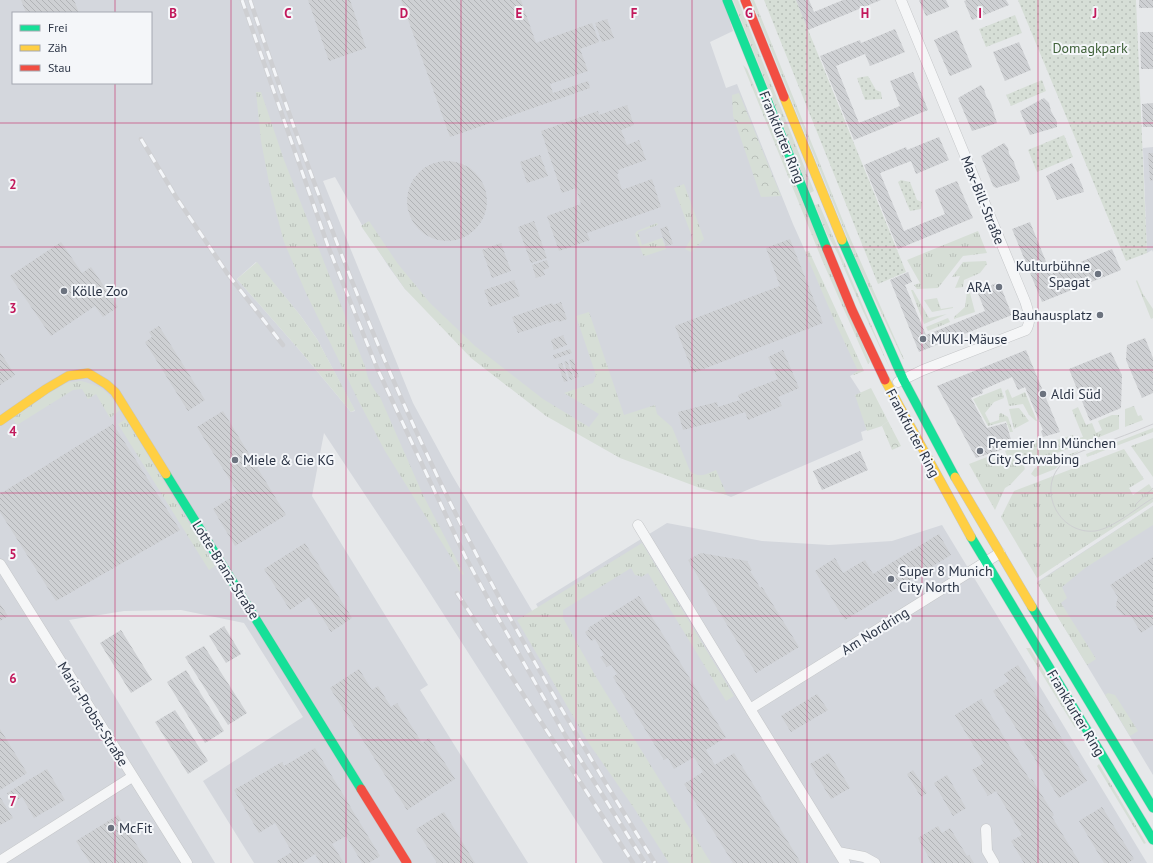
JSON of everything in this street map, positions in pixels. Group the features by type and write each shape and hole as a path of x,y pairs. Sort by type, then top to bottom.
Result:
{"main road":[{"name":"Frankfurter Ring","path":"727,0 852,310 888,386 936,475 986,562 1153,840"},
{"name":"Frankfurter Ring","path":"745,0 854,270 903,379 957,481 1153,808"},
{"name":"Lotte-Branz-Straße","path":"0,421 46,389 68,376 88,373 106,384 115,392 407,863"}],"street":[{"name":"Max-Bill-Straße","path":"888,386 1026,330 1029,325 1029,316 1025,301 901,0"},
{"path":"638,525 845,863"},
{"name":"Am Nordring","path":"750,709 1000,553"},
{"name":"Maria-Probst-Straße","path":"0,564 187,863"},
{"path":"0,861 132,777"},
{"path":"986,829 987,851 994,863"},
{"path":"838,852 864,857 875,863"}],"shaded area":[{"path":"0,0 724,0 733,31 710,42 726,88 737,84 793,224 859,371 850,376 883,424 861,432 863,440 731,497 577,432 405,289 362,225 335,177 323,181 413,403 452,475 681,863 603,863 421,579 324,433 312,496 428,685 420,690 528,863 254,863 203,781 303,717 244,623 181,610 124,611 69,620 215,863 0,863","holes":["256,262 300,315 317,339 355,411 351,412 237,279"]},
{"path":"1153,147 1153,252 1152,250 1147,253 1143,148"},
{"path":"1153,506 1153,775 1037,582"},
{"path":"667,523 762,541 829,545 892,541 942,525 1147,863 689,863 536,604"}],"green space":[{"path":"733,0 738,0 814,191 810,193"},
{"path":"751,0 754,0 847,231 904,359 858,264"},
{"path":"764,0 796,0 906,272 878,284"},
{"name":"Domagkpark","path":"1018,0 1136,0 1147,253 1126,261"},
{"path":"1015,15 1022,33 986,47 979,29"},
{"path":"743,65 747,69 870,362 868,364 822,260"},
{"path":"868,76 876,90 881,92 882,99 865,100 857,78"},
{"path":"1042,80 1046,91 1011,106 1006,95"},
{"path":"256,92 261,92 284,160 369,380 380,397 423,495 464,574 462,575 385,451 359,402 306,293 284,242 271,193 261,141"},
{"path":"739,93 781,196 761,197 733,116 732,95"},
{"path":"1064,135 1073,157 1037,172 1028,150"},
{"path":"901,180 910,182 917,200 922,202 921,209 910,211 898,182"},
{"path":"684,184 704,239 691,252 685,249 692,237 674,188"},
{"path":"819,204 891,371 838,254 827,234 815,205"},
{"path":"369,221 398,264 430,303 475,346 543,399 589,427 599,414 564,393 593,383 596,375 576,316 589,312 624,415 655,405 657,414 672,427 690,471 700,475 716,470 727,495 700,488 620,458 546,416 471,358 405,289 361,226"},
{"path":"657,223 658,225 638,232 642,245 662,238 666,249 645,256 643,255 635,234 637,231"},
{"path":"978,231 987,253 963,256 938,288 917,289 914,285 920,283 907,260"},
{"path":"809,251 864,371 854,375 853,374 858,371 805,252"},
{"path":"986,261 987,264 980,273 964,280 963,287 955,288 960,276 952,277 963,262"},
{"path":"257,262 300,315 317,339 355,410 351,412 237,279"},
{"path":"1137,280 1143,294 1153,309 1153,318 1151,319 1136,281"},
{"path":"969,289 975,312 954,319 954,317 965,307 967,291"},
{"path":"911,290 913,290 929,318 947,314 924,324"},
{"path":"937,298 941,309 953,308 932,312 924,300"},
{"path":"948,318 950,322 928,331 926,327"},
{"path":"81,381 100,388 112,398 120,410 110,418 96,394 88,399 82,389 73,390 17,425 12,418 64,383"},
{"path":"871,388 888,421 882,426 867,431 855,395"},
{"path":"1001,388 1004,398 994,402 985,413 990,423 999,420 999,414 1001,413 1008,417 1013,432 1010,432 1006,421 988,426 973,399"},
{"path":"1008,389 1012,398 1025,392 1037,421 1029,415 1023,404 1009,406 1005,391"},
{"path":"1134,406 1138,416 1141,415 1143,420 1125,427 1125,409"},
{"path":"1078,407 1086,425 1092,423 1096,433 1102,430 1098,421 1112,415 1119,415 1119,429 1082,444 1079,438 1083,437 1072,410"},
{"path":"1019,408 1029,421 1014,429 1009,409"},
{"path":"126,419 215,566 209,570 118,424"},
{"path":"888,421 901,446 892,450 882,426"},
{"path":"1153,428 1153,432 1087,457 1086,454"},
{"path":"1073,435 1077,445 1024,466 1025,469 1010,485 1005,488 995,510 969,464 987,457 989,461 1007,456 1005,451 1041,438 1044,444"},
{"path":"1153,438 1153,477 1131,446"},
{"path":"1124,449 1144,479 1129,488 1133,495 1149,484 1153,490 1153,502 1037,578 1001,517 1014,491"},
{"path":"1078,451 1066,458 1055,469 1035,477 1031,474 1035,468"},
{"path":"1153,506 1153,525 1085,568 1062,587 1067,598 1061,603 1096,659 1087,665 1037,583"},
{"path":"642,543 734,696 726,701 648,573 641,577 635,575 631,568 563,610 563,618 596,677 711,863 669,863 634,808 588,742 517,620"},
{"path":"1026,648 1030,648 1076,725 1075,728"},
{"path":"1108,693 1115,695 1138,731 1130,736 1105,695"},
{"path":"1099,764 1146,843 1144,844 1097,766"}],"building":[{"path":"21,0 74,0 79,12 26,12"},
{"path":"308,0 350,0 366,48 329,61"},
{"path":"401,0 521,0 536,43 592,23 599,42 580,49 588,71 550,84 553,93 588,81 590,88 450,137"},
{"path":"796,0 809,0 814,12 843,0 881,0 808,30"},
{"path":"919,0 946,0 949,7 926,16"},
{"path":"1006,0 1009,5 972,20 964,1"},
{"path":"1139,0 1153,0 1153,8 1139,8"},
{"path":"607,19 614,38 602,42 595,23"},
{"path":"895,29 905,52 870,66 865,54 836,66 859,123 900,106 890,81 913,72 928,110 854,140 820,56 860,40 861,43"},
{"path":"957,30 972,67 950,76 934,40"},
{"path":"1140,32 1153,32 1153,69 1141,69"},
{"path":"1019,42 1031,70 1005,81 993,52"},
{"path":"981,85 991,104 997,123 972,131 958,98"},
{"path":"1044,98 1049,103 1051,111 1057,122 1057,127 1030,135 1020,111"},
{"path":"1153,103 1153,127 1143,127 1142,104"},
{"path":"627,105 634,125 621,130 627,145 639,140 646,160 618,170 619,173 617,174 622,190 652,179 661,207 587,233 590,240 559,251 547,216 581,204 576,188 562,193 541,131 598,111 599,115"},
{"path":"939,137 949,160 916,174 911,161 880,173 904,231 945,214 935,190 957,181 973,218 898,249 864,165 906,147 907,150"},
{"path":"1004,143 1008,148 1009,154 1020,177 1019,181 996,188 993,186 981,156"},
{"path":"1148,153 1153,153 1153,180 1150,181"},
{"path":"540,155 548,176 527,183 520,162"},
{"path":"447,161 462,164 475,173 484,186 487,201 484,216 475,229 462,238 447,241 432,238 419,229 410,216 407,201 410,186 419,173 432,164"},
{"path":"1072,163 1084,192 1057,200 1046,176"},
{"path":"534,221 547,258 531,263 518,227"},
{"path":"1030,222 1051,274 1112,249 1121,270 1042,302 1012,229"},
{"path":"667,226 673,244 666,246 660,229"},
{"path":"790,239 823,323 693,373 675,326 780,286 766,248"},
{"name":"Kölle Zoo","path":"61,242 82,273 91,267 118,307 103,317 95,306 51,336 10,276"},
{"path":"501,243 511,271 492,278 482,250"},
{"path":"547,260 549,268 543,270 545,275 536,278 532,265"},
{"path":"908,272 912,282 905,285 926,335 985,311 977,291 999,282 1012,315 919,352 890,280"},
{"path":"514,280 520,296 490,307 484,290"},
{"path":"561,302 567,319 559,322 558,320 518,333 512,317 552,303 553,305"},
{"path":"159,326 205,400 188,411 145,342 152,337 149,332"},
{"path":"563,335 567,345 554,350 551,340"},
{"path":"1145,338 1153,358 1153,393 1142,398 1126,360 1127,345"},
{"path":"570,349 572,353 554,359 553,355"},
{"path":"783,350 799,388 778,397 782,406 748,420 745,412 683,430 678,412 717,402 718,407 740,400 738,395 778,379 768,357"},
{"path":"1026,350 1060,432 1043,437 1041,431 1043,430 1025,387 1018,390 1012,377 982,390 983,393 971,398 987,428 1006,423 1013,446 976,458 937,386"},
{"path":"0,352 15,375 0,385"},
{"path":"1111,352 1122,375 1121,408 1090,421 1069,369"},
{"path":"573,359 579,377 575,378 569,360"},
{"path":"567,361 574,379 570,380 564,362"},
{"path":"562,363 568,381 564,382 558,364"},
{"name":"Miele & Cie KG","path":"223,411 286,515 235,546 213,509 238,493 197,427"},
{"path":"113,424 180,530 56,601 0,512 0,494"},
{"path":"860,451 868,470 822,490 813,471"},
{"path":"939,534 951,555 845,620 815,571 835,558 843,573 865,560 873,574"},
{"path":"305,543 352,618 331,632 309,597 290,610 264,569"},
{"path":"701,553 747,561 752,570 750,571 760,588 762,587 799,647 756,673 688,560"},
{"path":"1153,557 1153,625 1141,633 1131,616 1123,615 1117,609 1116,604 1118,597 1110,585"},
{"path":"639,596 726,737 706,750 710,757 715,765 734,753 801,863 733,863 684,784 703,772 694,757 674,769 668,758 664,760 613,677 617,674 611,665 607,667 600,657 604,655 595,639 591,641 585,632 589,629 588,628"},
{"path":"0,604 8,616 0,621"},
{"path":"224,626 241,654 226,663 209,636"},
{"path":"121,630 152,680 131,693 100,643"},
{"path":"204,646 247,713 228,725 185,657"},
{"path":"1018,665 1087,781 1059,798 993,691 1009,681 1004,674"},
{"path":"359,669 372,690 378,686 391,707 397,703 422,743 429,738 455,779 407,810 330,688"},
{"path":"186,670 224,731 205,743 167,682"},
{"path":"817,694 828,710 791,732 781,716"},
{"path":"981,699 1030,780 1032,779 1054,815 1052,817 1080,863 1024,863 1011,841 1022,835 996,791 988,796 972,770 984,763 955,715"},
{"path":"175,710 208,761 188,774 155,722"},
{"path":"0,729 27,773 0,790"},
{"path":"315,748 380,856 369,863 362,863 346,836 332,844 344,863 320,863 315,854 302,863 278,863 277,861 292,852 275,823 259,833 234,790 282,762 284,766"},
{"path":"829,753 850,788 831,799 810,764"},
{"path":"47,769 65,800 34,818 22,797 13,802 7,793"},
{"path":"913,770 927,793 921,797 907,774"},
{"path":"947,775 966,808 953,816 934,783"},
{"path":"0,797 13,818 0,825"},
{"path":"1102,807 1134,859 1128,863 1104,863 1079,821"},
{"path":"444,812 475,863 437,863 416,829"},
{"name":"McFit","path":"118,815 148,863 90,863 76,841"},
{"path":"938,826 942,833 950,828 967,856 969,855 974,863 932,863 918,838"}],"tram line":[{"path":"1153,424 1075,454 1067,459 1055,472 1051,484 1051,496 1061,518 1070,525 1082,530 1095,531 1109,526 1153,498"},
{"path":"1136,504 1153,488"}],"railway":[{"path":"242,0 328,246 377,368 465,556 500,621 565,735 645,863"},
{"path":"250,0 289,113 331,226 375,338 424,448 504,607 593,762 655,863"},
{"path":"141,139 176,197 227,273 283,345"},
{"path":"457,593 633,863"}],"traffic: fast":[{"path":"727,0 827,249"},
{"path":"842,240 903,379 955,477"},
{"path":"166,474 361,789"},
{"path":"971,537 1153,840"},
{"path":"1032,607 1153,808"}],"traffic: slow":[{"path":"784,97 842,240"},
{"path":"0,421 46,389 68,376 88,373 106,384 115,392 166,474"},
{"path":"885,380 971,537"},
{"path":"955,477 1032,607"}],"traffic: jam":[{"path":"745,0 784,97"},
{"path":"827,249 852,310 885,380"},
{"path":"361,789 407,863"}],"place":[{"name":"Kulturbühne Spagat","path":"1098,274"},
{"name":"ARA","path":"999,287"},
{"name":"Kölle Zoo","path":"64,291"},
{"name":"Bauhausplatz","path":"1100,315"},
{"name":"MUKI-Mäuse","path":"923,339"},
{"name":"Aldi Süd","path":"1043,394"},
{"name":"Premier Inn München City Schwabing","path":"980,451"},
{"name":"Miele & Cie KG","path":"235,460"},
{"name":"Super 8 Munich City North","path":"891,579"},
{"name":"McFit","path":"111,828"}]}
